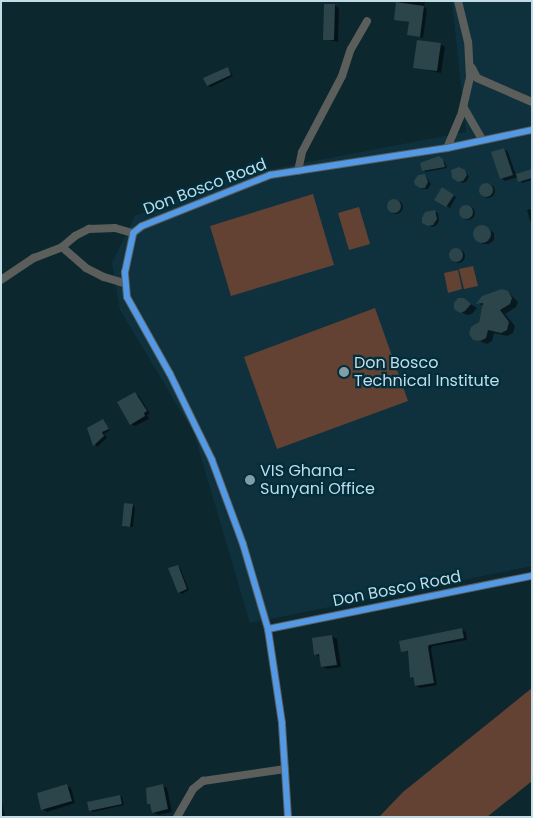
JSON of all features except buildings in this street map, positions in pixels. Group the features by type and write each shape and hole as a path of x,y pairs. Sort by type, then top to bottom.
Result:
{"street":[{"path":"447,148 464,108 470,77 470,62 458,1"},
{"path":"298,171 302,152 342,76 351,49 368,21"},
{"path":"470,62 477,78 532,102"},
{"path":"464,108 482,139"},
{"name":"Don Bosco Road","path":"124,284 133,233 142,226 270,175 447,148 482,139 532,130"},
{"path":"1,280 34,258 62,247 75,236 89,228 115,228 133,233"},
{"path":"62,247 86,268 124,284 127,297 170,374 212,460 243,544 268,629 281,715 288,817"},
{"name":"Don Bosco Road","path":"268,629 532,576"},
{"path":"177,817 193,789 203,781 284,769"}],"shaded area":[{"name":"Don Bosco Technical Institute","path":"452,1 532,1 532,566 250,623 194,433 120,310 112,263 135,216 235,176 466,132"},
{"path":"313,194 334,265 231,296 210,226"},
{"path":"359,207 370,244 349,250 338,213"},
{"path":"473,266 478,286 464,289 459,269"},
{"path":"458,270 462,289 448,293 444,273"},
{"path":"375,308 408,401 277,449 244,357"},
{"path":"532,688 532,781 487,817 379,817 403,792"}],"cycle path":[{"path":"288,817 282,723 268,629 243,544 212,460 170,374 127,297 125,272 133,233 142,226 270,175 447,148 532,130"},
{"path":"268,629 532,576"}],"place":[{"name":"Don Bosco Technical Institute","path":"344,372"},
{"name":"VIS Ghana - Sunyani Office","path":"250,480"}]}
